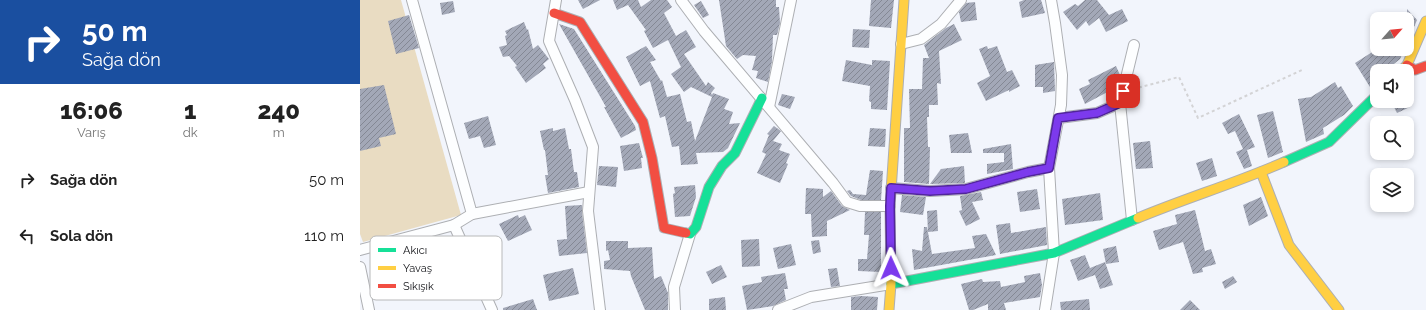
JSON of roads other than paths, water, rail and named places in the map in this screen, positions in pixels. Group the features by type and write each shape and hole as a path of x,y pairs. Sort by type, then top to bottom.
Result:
{"street":[{"path":"412,0 472,214"},
{"path":"556,0 549,40 575,100 593,148 588,211 600,310"},
{"path":"681,0 704,31 762,98 847,202 860,206 890,206"},
{"path":"769,107 791,0"},
{"path":"889,310 891,284 890,206 904,0"},
{"path":"901,44 921,39 941,24 961,0"},
{"path":"1045,310 1054,253 1049,168 1061,105 1062,75 1056,23 1051,0"},
{"path":"554,13 580,22 643,122 652,158 664,228 690,234"},
{"path":"1406,64 1426,21"},
{"path":"1132,220 1120,103 1134,45"},
{"path":"1414,70 1426,66"},
{"path":"675,310 674,287 690,234 696,227 709,187 722,166 735,153 762,98"},
{"path":"778,310 811,298 1054,253 1172,204 1261,172 1329,142 1370,102"},
{"path":"1058,118 1097,113 1120,103"},
{"path":"891,188 930,191 966,189 1028,172 1049,168"},
{"path":"1261,172 1289,245 1339,310"},
{"path":"413,236 454,225 472,214 589,192"},
{"path":"454,225 459,236"},
{"path":"360,250 370,247"},
{"path":"360,267 369,310"},
{"path":"488,300 492,310"}]}
